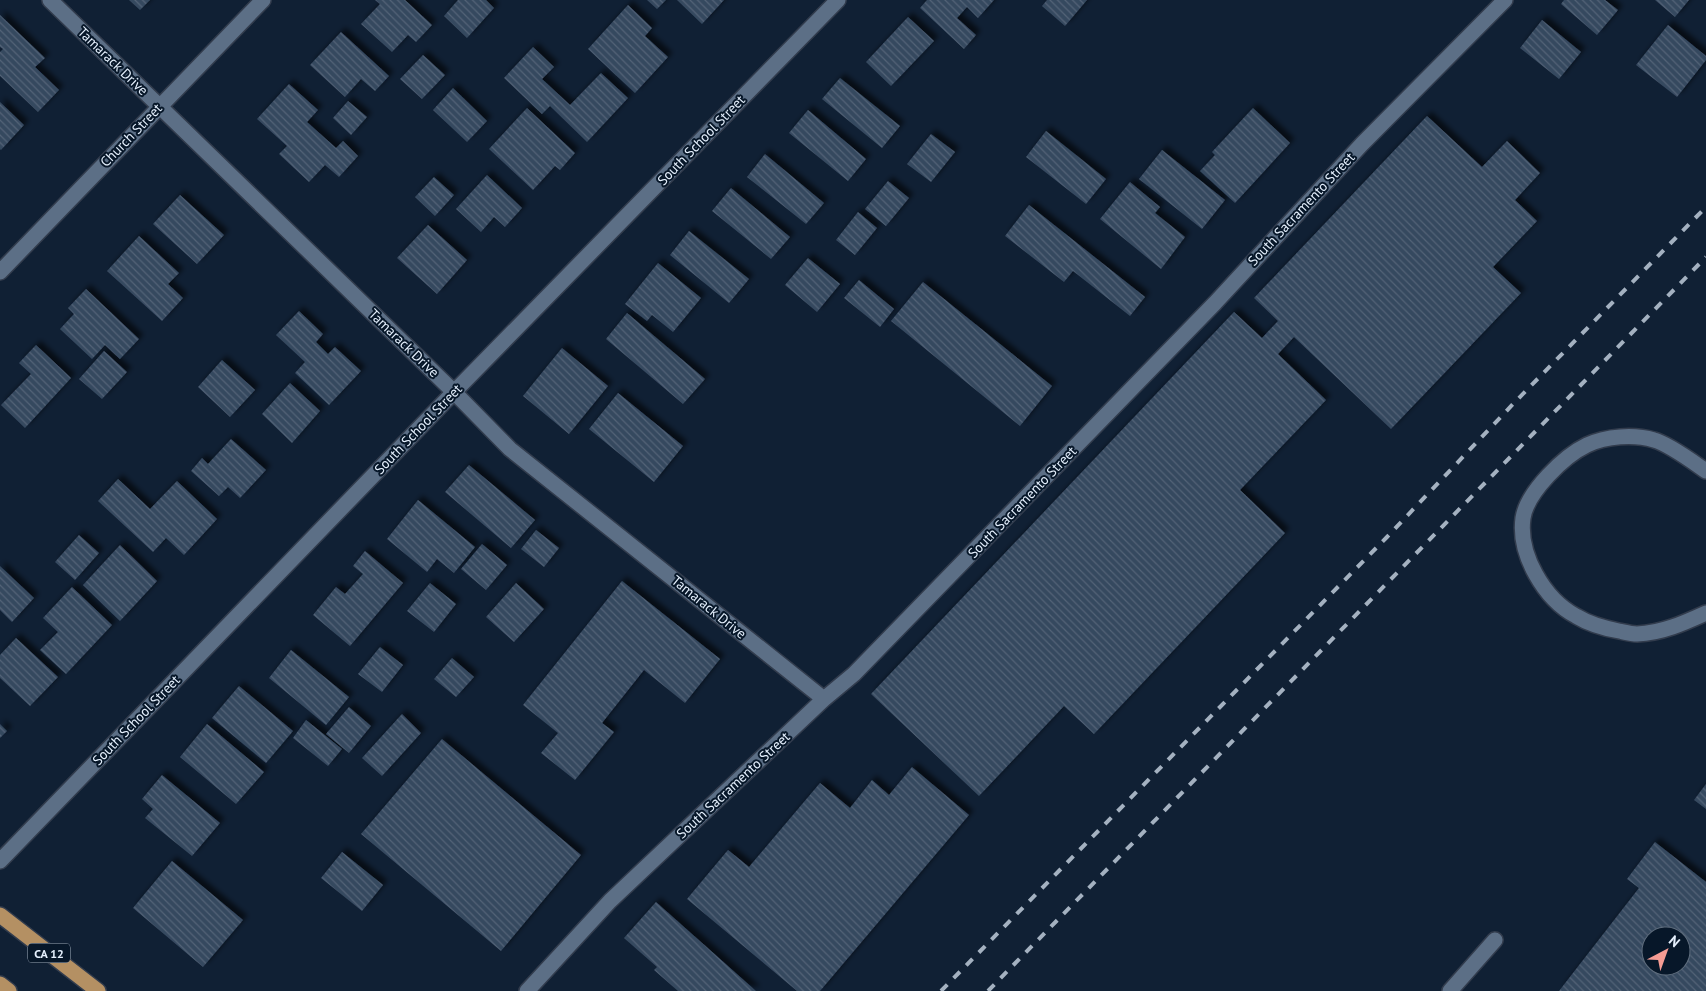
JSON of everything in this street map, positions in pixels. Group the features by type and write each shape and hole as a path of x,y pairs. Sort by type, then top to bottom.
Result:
{"main road":[{"name":"CA 12","path":"0,915 98,991"},
{"path":"0,984 9,991"}],"street":[{"name":"Tamarack Drive","path":"50,0 454,392 510,449 824,699"},
{"name":"Church Street","path":"0,272 262,0"},
{"name":"South School Street","path":"0,861 454,392 838,0"},
{"name":"South Sacramento Street","path":"527,991 610,900 824,699 854,674 1215,303 1362,144 1505,0"},
{"path":"1706,471 1655,440 1619,436 1587,445 1558,465 1537,489 1523,516 1522,535 1530,563 1548,593 1574,616 1601,628 1636,634 1672,628 1706,613"},
{"path":"1450,991 1495,940"}],"building":[{"path":"129,0 150,0 140,10"},
{"path":"375,0 405,0 432,25 416,42 408,35 392,52 361,24 380,4"},
{"path":"458,0 486,0 494,8 467,38 444,16"},
{"path":"647,0 666,0 657,9"},
{"path":"677,0 724,0 702,24"},
{"path":"927,0 994,0 978,18 967,7 957,18 976,35 964,49 920,8"},
{"path":"1047,0 1087,0 1065,26 1042,6"},
{"path":"1564,0 1605,0 1618,10 1597,35 1561,4"},
{"path":"1655,0 1689,0 1675,17"},
{"path":"628,5 652,28 645,36 668,57 635,93 588,49"},
{"path":"0,15 45,58 35,67 59,90 38,112 0,76 0,52 3,49 0,47"},
{"path":"908,17 934,41 891,86 866,62"},
{"path":"1542,20 1581,52 1559,79 1520,48"},
{"path":"1668,25 1706,56 1706,60 1677,97 1636,65"},
{"path":"341,32 389,76 375,91 361,79 345,97 310,65"},
{"path":"533,47 554,67 542,79 570,105 601,73 628,98 587,142 550,106 542,114 504,78"},
{"path":"423,55 445,75 422,99 400,79"},
{"path":"840,78 900,126 882,148 822,99"},
{"path":"289,84 318,110 307,122 336,148 343,141 358,156 339,177 325,165 309,182 279,154 287,146 257,119"},
{"path":"453,88 487,121 467,142 433,110"},
{"path":"348,101 367,117 351,135 333,118"},
{"path":"0,102 24,125 1,150 0,149"},
{"path":"527,108 575,153 560,170 555,166 533,190 489,149"},
{"path":"1253,108 1290,143 1235,203 1200,171 1215,155 1212,152"},
{"path":"808,110 866,159 848,181 789,133"},
{"path":"1427,116 1482,167 1507,141 1540,173 1515,200 1537,221 1493,267 1521,293 1391,429 1294,337 1278,354 1326,400 1240,490 1285,533 1094,734 1064,706 979,796 871,694 1234,312 1262,338 1278,321 1254,298"},
{"path":"1046,131 1106,179 1086,204 1026,157"},
{"path":"931,134 955,152 931,182 907,164"},
{"path":"1162,150 1225,200 1202,229 1139,179"},
{"path":"765,154 824,203 806,224 747,177"},
{"path":"487,175 522,208 505,227 494,217 481,232 456,209"},
{"path":"434,177 454,195 435,216 415,197"},
{"path":"888,181 909,198 886,226 865,209"},
{"path":"1130,182 1160,207 1155,213 1185,237 1161,269 1100,219"},
{"path":"731,188 790,237 771,259 712,211"},
{"path":"180,195 224,235 197,264 153,224"},
{"path":"1029,205 1145,297 1130,316 1073,271 1064,282 1005,236"},
{"path":"858,212 877,228 855,255 836,240"},
{"path":"428,225 467,260 437,294 397,258"},
{"path":"689,231 749,279 729,303 670,255"},
{"path":"139,236 179,273 168,284 183,298 162,321 107,271"},
{"path":"808,258 840,284 817,312 785,285"},
{"path":"658,263 701,298 673,332 652,315 647,321 625,304"},
{"path":"859,280 894,309 880,327 844,298"},
{"path":"923,282 1052,386 1020,426 891,321"},
{"path":"86,289 139,339 120,359 105,345 92,359 60,329 74,314 68,308"},
{"path":"299,311 323,334 316,342 328,354 335,347 361,371 329,405 295,373 305,362 276,335"},
{"path":"627,313 705,379 683,404 606,339"},
{"path":"36,345 71,378 25,428 1,405 31,374 19,363"},
{"path":"562,348 608,386 569,434 523,396"},
{"path":"104,351 127,372 102,399 79,379"},
{"path":"222,360 255,390 230,417 198,387"},
{"path":"290,383 320,411 292,443 262,414"},
{"path":"618,393 683,446 654,482 589,429"},
{"path":"231,439 266,470 240,498 228,487 219,496 191,471 202,458 208,464"},
{"path":"469,465 535,520 511,548 445,492"},
{"path":"118,479 150,509 177,481 217,519 184,555 166,538 153,552 98,501"},
{"path":"418,500 475,547 454,573 437,559 427,572 387,539"},
{"path":"536,530 559,548 544,567 521,549"},
{"path":"79,535 99,553 75,580 55,562"},
{"path":"482,544 507,565 486,590 461,569"},
{"path":"120,545 157,581 120,621 83,585"},
{"path":"365,551 403,583 350,646 313,615 336,587 345,594 363,574 353,566"},
{"path":"0,566 34,598 12,622 0,610"},
{"path":"622,581 720,659 685,703 644,670 602,723 614,732 575,780 541,753 558,733 523,705"},
{"path":"430,583 456,604 434,632 407,611"},
{"path":"516,583 544,609 514,642 486,617"},
{"path":"72,587 112,625 66,674 40,650 58,632 43,618"},
{"path":"16,638 58,677 30,706 0,678 0,655"},
{"path":"380,647 403,665 382,692 358,674"},
{"path":"291,650 349,697 326,725 269,678"},
{"path":"452,658 474,677 456,697 434,679"},
{"path":"239,686 293,731 266,763 212,718"},
{"path":"349,707 371,726 349,753 326,734"},
{"path":"402,714 421,733 382,776 362,758"},
{"path":"306,720 342,749 328,766 293,738"},
{"path":"0,724 7,731 0,738"},
{"path":"207,724 264,772 236,804 180,757"},
{"path":"442,739 581,855 501,951 361,834"},
{"path":"912,767 969,815 820,991 797,991 687,899 728,850 749,867 820,783 850,808 872,780 889,795"},
{"path":"162,775 220,823 192,856 145,818 153,809 142,799"},
{"path":"1706,784 1706,809 1694,800"},
{"path":"1655,842 1706,882 1706,991 1559,991 1639,888 1627,879"},
{"path":"342,852 383,885 362,911 321,878"},
{"path":"172,861 243,920 203,967 133,908"},
{"path":"656,902 756,991 678,991 654,970 657,967 624,938"}],"railway":[{"path":"941,991 1387,537 1514,403 1706,207"},
{"path":"988,991 1706,257"}]}
